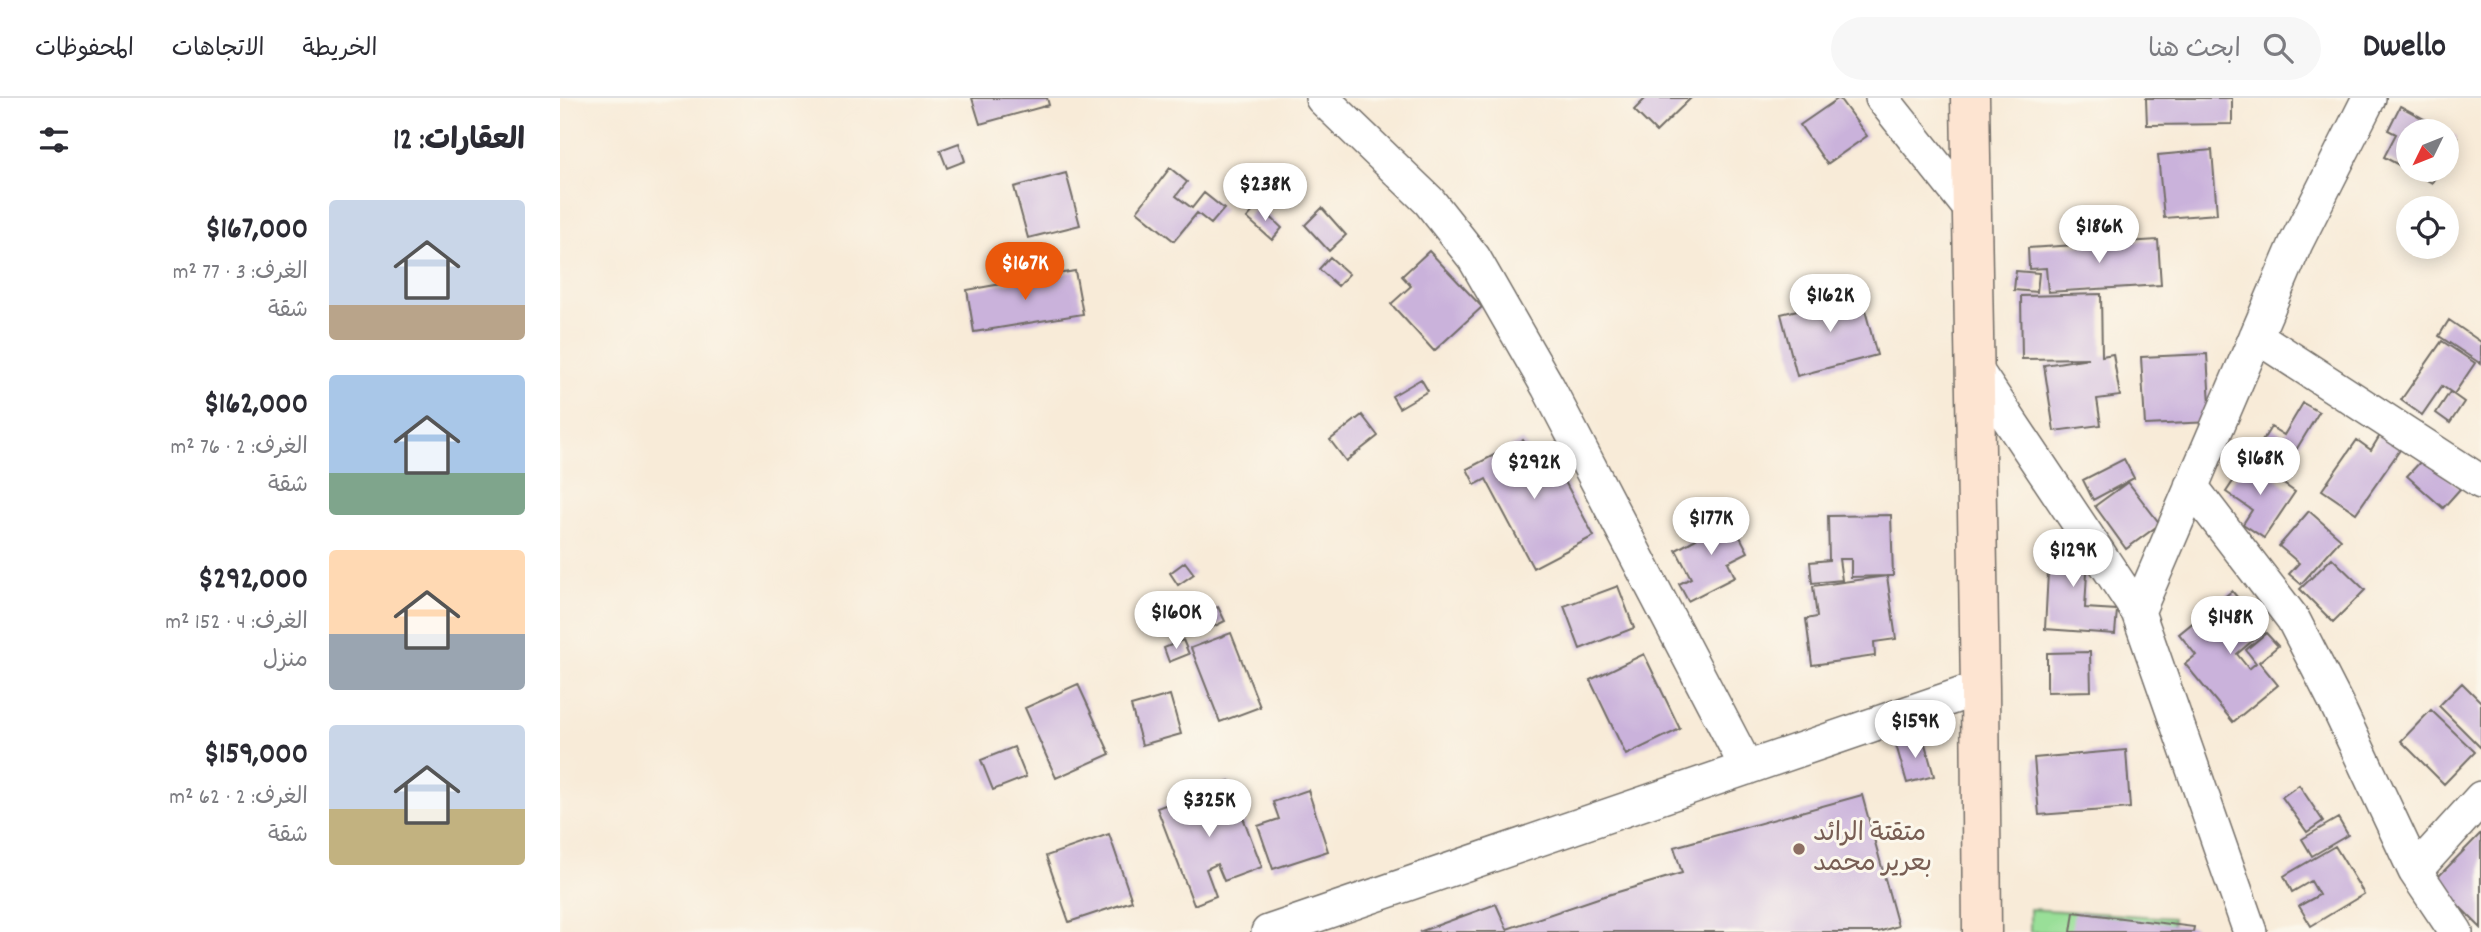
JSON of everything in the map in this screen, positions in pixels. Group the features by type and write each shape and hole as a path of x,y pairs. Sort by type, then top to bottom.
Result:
{"main road":[{"path":"1970,98 1982,932"}],"street":[{"path":"1322,98 1429,201 1474,258 1548,387 1748,768"},
{"path":"1882,98 1972,211"},
{"path":"2138,612 2296,243 2370,98"},
{"path":"2256,336 2481,482"},
{"path":"1976,370 2138,612 2250,932"},
{"path":"2191,486 2293,619 2415,872 2456,932"},
{"path":"1268,932 1980,688"},
{"path":"2415,872 2481,798"}],"green space":[{"path":"2030,909 2173,918 2172,932 2030,932"}],"building":[{"path":"972,98 1047,98 1049,105 980,124"},
{"path":"1646,98 1691,98 1656,132 1634,110"},
{"path":"1839,98 1867,136 1827,164 1800,125"},
{"path":"2146,98 2232,98 2232,124 2147,125"},
{"path":"2400,106 2424,119 2396,119 2396,134 2388,130"},
{"path":"2396,134 2396,164 2384,157"},
{"path":"959,143 965,161 947,168 940,150"},
{"path":"2212,150 2217,214 2164,218 2158,155"},
{"path":"1170,168 1187,182 1176,196 1192,208 1204,193 1224,209 1211,224 1197,213 1174,241 1137,211"},
{"path":"1066,173 1080,225 1028,238 1014,187"},
{"path":"1258,205 1282,228 1272,240 1247,218"},
{"path":"1322,208 1346,235 1329,251 1305,225"},
{"path":"2158,240 2161,285 2048,292 2046,268 2029,269 2028,248"},
{"path":"1429,251 1482,307 1434,351 1391,304 1411,286 1402,276"},
{"path":"1330,257 1349,274 1338,286 1319,269"},
{"path":"1075,271 1083,314 974,332 967,290"},
{"path":"2016,271 2039,273 2037,292 2014,290"},
{"path":"1857,280 1877,355 1797,376 1781,314 1814,306 1817,313 1843,307 1837,286"},
{"path":"2101,294 2102,356 2113,354 2120,396 2097,399 2101,425 2054,431 2044,365 2089,358 2022,359 2021,296"},
{"path":"2449,320 2481,342 2481,364 2439,336"},
{"path":"2442,341 2475,363 2454,394 2442,386 2422,415 2401,400"},
{"path":"2207,354 2211,422 2145,425 2141,357"},
{"path":"1421,379 1428,391 1399,408 1392,396"},
{"path":"2450,392 2464,402 2450,423 2436,413"},
{"path":"2303,403 2319,412 2290,460 2261,443 2271,427 2284,435"},
{"path":"1362,415 1378,436 1346,461 1330,440"},
{"path":"2382,432 2402,447 2356,513 2322,490 2357,440 2371,450"},
{"path":"1523,440 1532,456 1547,448 1594,536 1533,568 1486,479 1475,485 1467,469"},
{"path":"2264,449 2284,461 2276,474 2256,463"},
{"path":"2425,457 2460,489 2443,508 2407,476"},
{"path":"2124,459 2134,478 2093,500 2083,480"},
{"path":"2248,459 2295,492 2264,538 2243,524 2252,510 2226,492"},
{"path":"2128,482 2160,524 2126,549 2095,506"},
{"path":"2309,511 2341,539 2301,584 2289,574 2299,563 2279,546"},
{"path":"1728,514 1748,552 1728,562 1735,577 1688,601 1679,584 1691,578 1676,550 1696,539 1692,532"},
{"path":"1891,515 1893,576 1851,577 1851,559 1839,559 1842,580 1812,583 1810,562 1829,560 1828,516"},
{"path":"2050,534 2089,537 2085,608 2117,610 2115,634 2045,629"},
{"path":"2332,558 2365,590 2333,622 2300,589"},
{"path":"1185,562 1194,574 1178,585 1170,573"},
{"path":"1887,576 1896,639 1874,642 1875,656 1812,665 1806,619 1817,617 1813,586"},
{"path":"1618,586 1634,628 1580,649 1564,606"},
{"path":"2232,591 2265,630 2237,654 2249,669 2256,663 2246,650 2266,633 2278,646 2259,662 2278,685 2233,722 2185,664 2196,655 2179,634"},
{"path":"1218,607 1225,621 1209,629 1202,615"},
{"path":"1231,633 1260,707 1220,722 1191,648"},
{"path":"1183,640 1189,654 1169,662 1164,648"},
{"path":"2090,652 2091,691 2047,692 2047,653"},
{"path":"1644,654 1680,729 1626,755 1590,680"},
{"path":"2462,683 2481,702 2481,748 2439,706"},
{"path":"1078,684 1110,754 1056,778 1025,708"},
{"path":"1170,695 1181,734 1142,745 1131,706"},
{"path":"2431,710 2475,752 2444,784 2401,741"},
{"path":"1923,737 1934,776 1907,783 1896,745"},
{"path":"1014,747 1026,777 993,790 981,760"},
{"path":"2126,750 2130,808 2039,815 2034,758"},
{"path":"1229,781 1262,867 1224,881 1217,864 1206,869 1216,896 1194,905 1157,808"},
{"path":"2299,785 2323,821 2307,832 2282,797"},
{"path":"1308,790 1328,851 1273,869 1258,826 1279,819 1273,802"},
{"name":"متقتة الرائد بعرير محمد","path":"1862,795 1898,926 1878,932 1419,932 1496,904 1507,929 1682,873 1674,847"},
{"path":"2338,818 2348,835 2312,856 2302,839"},
{"path":"2481,833 2481,928 2434,881"},
{"path":"1109,834 1132,901 1069,922 1046,856"},
{"path":"2335,846 2364,894 2311,926 2299,906 2319,895 2311,881 2292,892 2284,876"},
{"path":"2074,912 2194,927 2193,932 2071,932"}],"place":[{"name":"متقتة الرائد بعرير محمد","path":"1799,849"}]}
